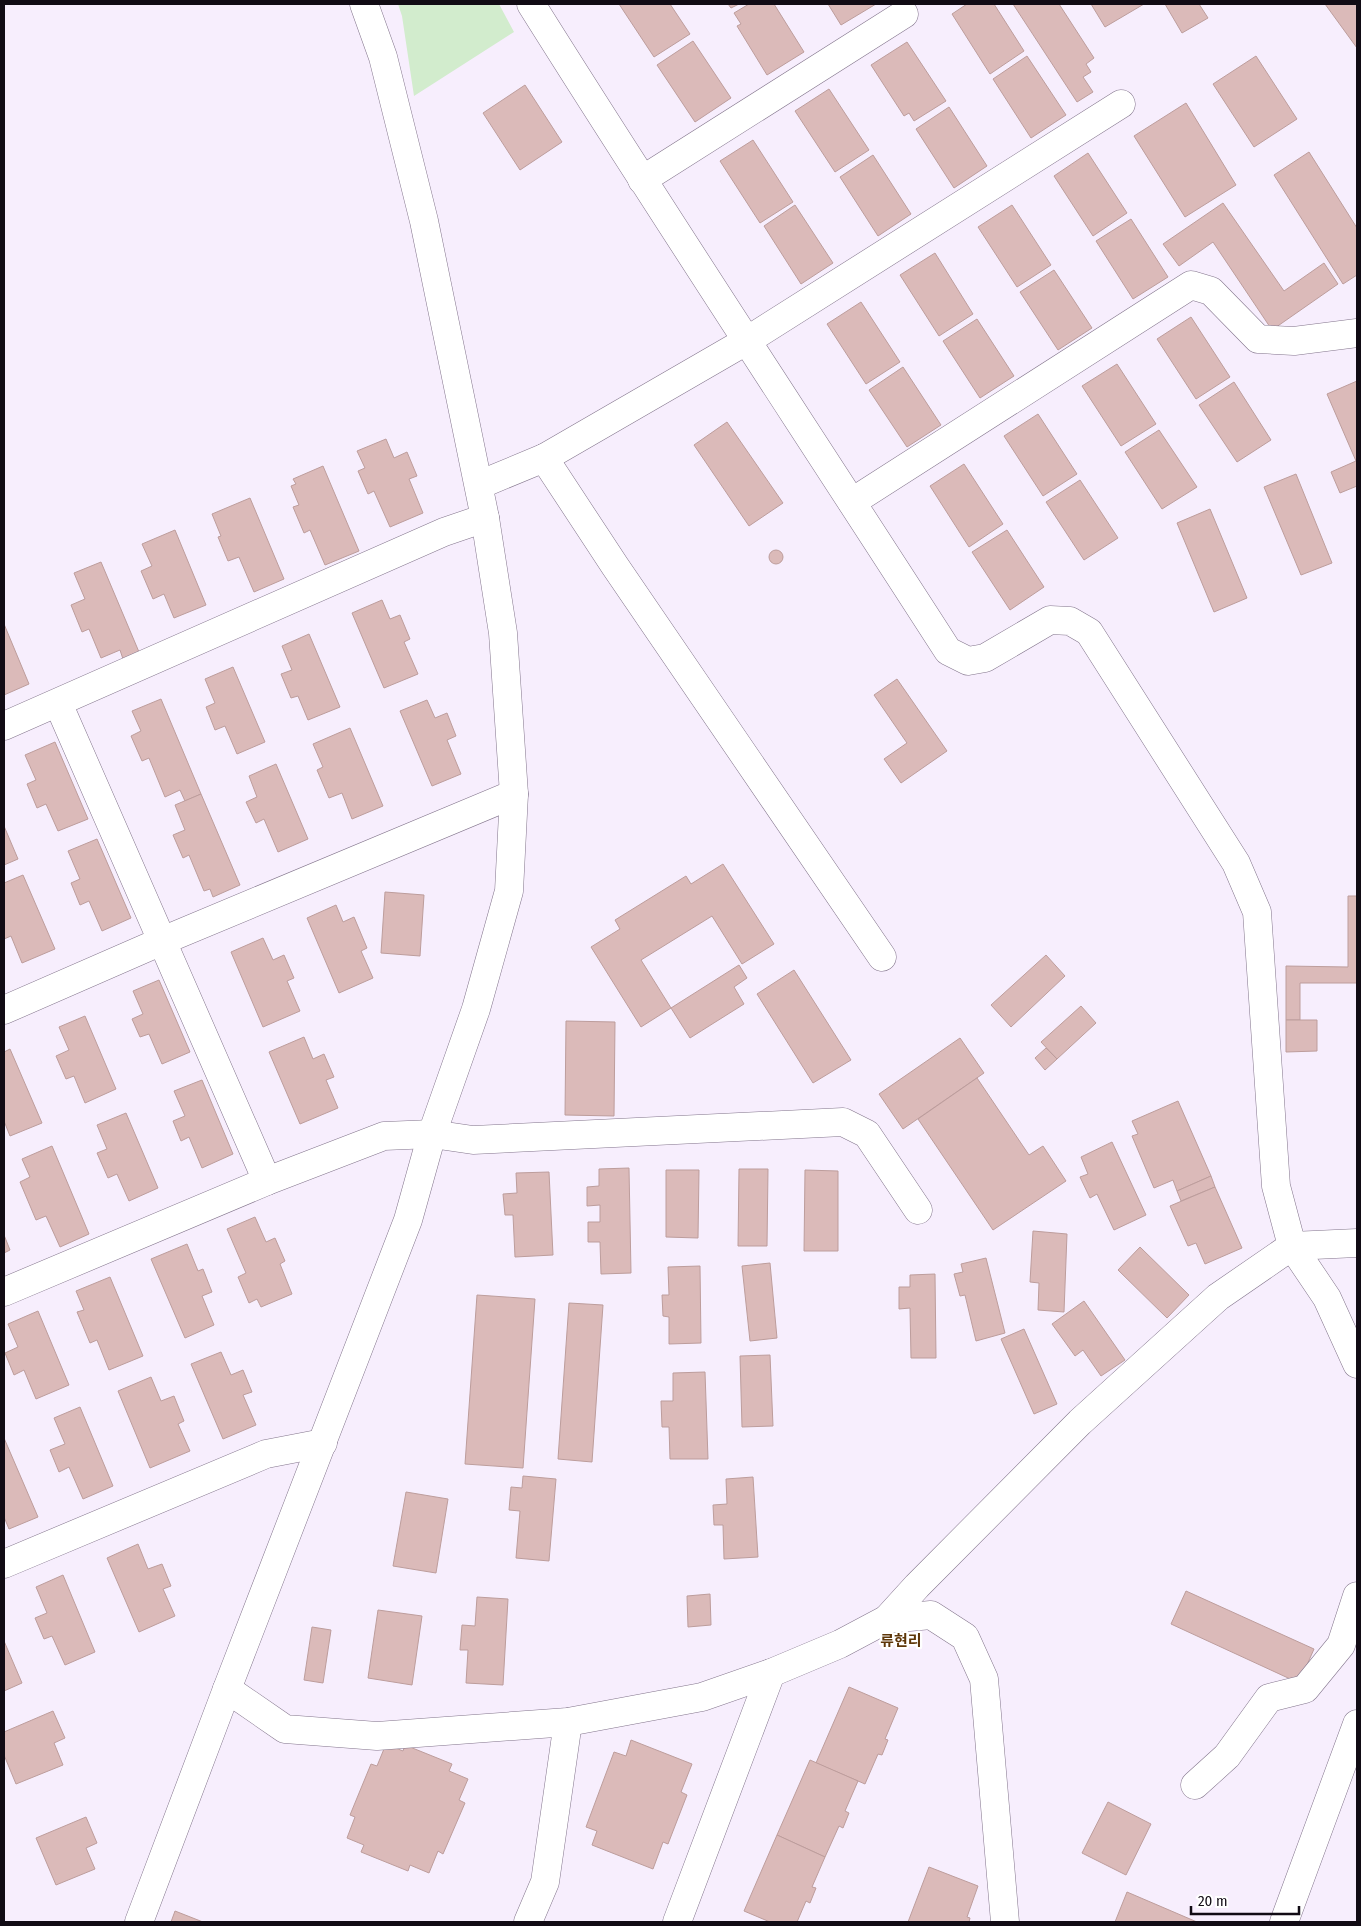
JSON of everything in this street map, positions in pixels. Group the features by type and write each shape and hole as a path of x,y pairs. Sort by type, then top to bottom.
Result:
{"street":[{"path":"139,1922 408,1220 432,1134 476,1009 509,891 514,794 503,632 485,518 424,221 383,56 364,4"},
{"path":"530,4 948,651 968,661 985,658 1050,620 1070,621 1089,632 1236,863 1257,912 1276,1186 1292,1246 1327,1298 1357,1364"},
{"path":"642,180 904,14"},
{"path":"479,484 544,458 748,340 1121,104"},
{"path":"852,502 1191,285 1211,291 1258,339 1294,341 1357,333"},
{"path":"544,458 882,957"},
{"path":"4,726 444,532 485,518"},
{"path":"58,703 268,1181"},
{"path":"4,1010 162,941 514,794"},
{"path":"4,1292 268,1181 384,1136 432,1134 473,1140 843,1122 867,1134 918,1210"},
{"path":"227,1689 285,1729 378,1736 568,1722 702,1697 772,1673 840,1644 887,1618 1080,1422 1218,1297 1292,1246 1357,1243"},
{"path":"4,1564 266,1454 323,1443"},
{"path":"1196,1785 1227,1756 1269,1698 1305,1689 1341,1645 1357,1596"},
{"path":"887,1618 931,1615 965,1637 984,1678 1004,1922"},
{"path":"678,1922 772,1673"},
{"path":"528,1922 545,1882 568,1722"},
{"path":"1284,1922 1357,1724"}],"green space":[{"path":"398,4 499,4 514,32 414,96 402,16"}],"building":[{"path":"619,4 670,4 690,34 654,57"},
{"path":"728,4 739,4 731,8"},
{"path":"749,4 774,4 804,52 767,75 737,26 741,24 734,13"},
{"path":"828,4 876,4 841,25"},
{"path":"967,4 994,4 1024,51 990,74 952,14"},
{"path":"1013,4 1059,4 1094,58 1086,64 1091,72 1083,77 1093,92 1077,102"},
{"path":"1091,4 1144,4 1105,27"},
{"path":"1165,4 1199,4 1208,18 1182,33"},
{"path":"1325,4 1357,4 1357,48"},
{"path":"693,41 731,98 695,122 657,65"},
{"path":"907,42 946,101 914,121 909,113 904,116 871,65"},
{"path":"1027,56 1066,115 1031,138 993,79"},
{"path":"1256,56 1297,119 1254,147 1213,84"},
{"path":"525,85 562,142 520,170 483,113"},
{"path":"829,89 869,150 835,172 795,111"},
{"path":"1186,103 1236,185 1185,217 1134,136"},
{"path":"949,107 987,166 954,188 916,129"},
{"path":"753,140 793,202 760,223 720,161"},
{"path":"1309,152 1357,228 1357,275 1343,284 1274,175"},
{"path":"1088,153 1127,213 1093,236 1054,176"},
{"path":"873,155 911,214 878,236 840,177"},
{"path":"1223,203 1284,291 1324,263 1338,284 1272,330 1213,242 1179,266 1163,244"},
{"path":"795,205 833,263 801,284 764,226"},
{"path":"1012,205 1051,265 1017,287 978,227"},
{"path":"1131,219 1168,277 1133,299 1096,241"},
{"path":"935,253 973,314 939,336 900,275"},
{"path":"1054,270 1092,328 1058,350 1020,292"},
{"path":"861,302 900,362 866,384 827,324"},
{"path":"1191,317 1230,377 1196,399 1157,339"},
{"path":"977,319 1014,376 980,398 943,341"},
{"path":"1117,364 1156,424 1121,446 1082,386"},
{"path":"903,367 941,425 907,447 869,390"},
{"path":"1357,381 1357,486 1340,493 1331,472 1356,461 1327,394"},
{"path":"1234,382 1271,440 1237,462 1199,405"},
{"path":"1038,414 1077,474 1043,496 1004,436"},
{"path":"727,422 783,503 749,526 694,445"},
{"path":"1159,430 1197,487 1162,509 1125,452"},
{"path":"386,439 394,458 407,452 417,476 409,479 423,513 390,527 374,491 368,494 358,471 365,468 357,451"},
{"path":"964,464 1003,524 969,547 930,486"},
{"path":"323,466 359,551 325,565 310,530 304,533 293,507 299,505 291,486 296,484 293,479"},
{"path":"1296,474 1332,563 1301,575 1264,487"},
{"path":"1080,480 1118,538 1084,560 1046,502"},
{"path":"250,498 284,579 254,592 239,557 228,561 218,537 221,536 212,514"},
{"path":"1210,509 1247,598 1214,612 1177,523"},
{"path":"175,530 206,605 174,618 164,594 153,599 141,571 152,566 142,544"},
{"path":"1007,530 1044,587 1010,610 972,552"},
{"path":"773,550 779,550 783,557 779,564 773,564 769,560 769,554"},
{"path":"101,562 139,652 123,659 120,650 101,658 89,629 82,632 71,605 85,599 74,573"},
{"path":"382,600 390,619 400,615 410,639 404,642 418,674 384,688 352,613"},
{"path":"4,624 29,684 4,695"},
{"path":"309,634 340,707 308,720 298,696 291,698 281,674 292,670 282,646"},
{"path":"233,667 265,742 237,754 225,726 215,730 206,707 215,703 205,679"},
{"path":"897,679 947,751 901,783 884,759 907,743 874,695"},
{"path":"161,699 201,794 185,801 180,790 165,797 149,758 142,761 131,736 141,731 132,711"},
{"path":"427,700 435,718 447,713 456,736 447,740 461,774 432,786 400,711"},
{"path":"350,728 383,806 352,819 342,793 329,798 317,770 323,767 313,744"},
{"path":"55,742 88,819 58,831 46,804 37,808 27,784 36,780 25,755"},
{"path":"276,764 308,839 278,852 264,819 256,823 246,802 257,797 249,776"},
{"path":"201,794 240,885 213,897 210,889 204,891 189,855 183,858 173,835 185,830 175,805"},
{"path":"4,826 18,859 4,865"},
{"path":"97,839 131,918 102,931 89,901 80,905 71,883 80,879 68,851"},
{"path":"723,864 774,944 742,964 712,916 641,960 671,1008 641,1027 591,947 620,929 615,920 686,876 691,884"},
{"path":"23,875 55,949 22,963 11,936 4,939 4,883"},
{"path":"385,892 424,895 420,956 381,953"},
{"path":"1348,896 1357,896 1357,983 1300,983 1300,1020 1286,1020 1286,966 1348,967"},
{"path":"336,905 343,922 354,917 367,948 361,951 373,978 339,993 307,918"},
{"path":"263,938 273,960 284,955 294,978 287,981 300,1011 263,1027 231,952"},
{"path":"1046,955 1065,976 1011,1027 991,1005"},
{"path":"739,965 747,978 734,987 744,1004 690,1038 671,1008"},
{"path":"794,970 851,1060 813,1083 757,994"},
{"path":"159,980 190,1052 162,1064 149,1034 140,1037 132,1019 143,1014 133,991"},
{"path":"1081,1006 1096,1023 1057,1059 1041,1042"},
{"path":"85,1016 116,1089 85,1103 74,1076 66,1079 56,1056 69,1050 59,1027"},
{"path":"1286,1020 1317,1020 1317,1051 1286,1052"},
{"path":"566,1021 615,1022 614,1116 565,1115"},
{"path":"304,1037 313,1059 324,1054 334,1077 326,1080 338,1108 300,1124 269,1052"},
{"path":"960,1038 984,1073 903,1129 879,1094"},
{"path":"1046,1048 1057,1059 1045,1070 1035,1058"},
{"path":"10,1049 42,1123 10,1136 4,1121 4,1052"},
{"path":"977,1078 1029,1155 1043,1146 1066,1181 993,1230 918,1119"},
{"path":"202,1080 233,1154 202,1168 189,1137 181,1141 173,1121 185,1116 174,1091"},
{"path":"1178,1101 1211,1176 1177,1191 1173,1180 1154,1188 1132,1136 1138,1134 1132,1121"},
{"path":"126,1113 158,1188 129,1201 117,1174 108,1178 97,1153 107,1149 97,1125"},
{"path":"1112,1142 1146,1215 1114,1230 1097,1194 1090,1198 1080,1177 1088,1174 1081,1157"},
{"path":"52,1146 89,1234 60,1247 46,1216 36,1220 20,1182 30,1177 22,1159"},
{"path":"629,1168 631,1273 601,1274 600,1242 588,1242 588,1222 600,1222 600,1205 587,1206 587,1187 599,1186 599,1169"},
{"path":"739,1169 768,1169 767,1246 738,1246"},
{"path":"666,1170 699,1170 698,1238 666,1237"},
{"path":"805,1170 838,1171 838,1251 804,1251"},
{"path":"549,1172 553,1255 515,1257 513,1215 505,1215 503,1194 517,1193 516,1173"},
{"path":"1211,1176 1215,1187 1181,1201 1177,1191"},
{"path":"1215,1187 1242,1248 1205,1264 1196,1243 1188,1246 1170,1206"},
{"path":"255,1217 266,1242 275,1238 285,1261 280,1264 292,1294 261,1307 257,1299 249,1303 238,1277 246,1273 227,1229"},
{"path":"1033,1231 1067,1234 1064,1312 1038,1310 1039,1283 1030,1282"},
{"path":"4,1235 10,1250 4,1253"},
{"path":"187,1244 198,1271 203,1269 212,1292 202,1296 214,1325 185,1338 151,1259"},
{"path":"1140,1247 1189,1295 1167,1318 1118,1270"},
{"path":"986,1258 1005,1333 976,1341 965,1295 960,1296 954,1274 963,1272 961,1264"},
{"path":"770,1263 777,1338 750,1341 742,1266"},
{"path":"700,1266 701,1343 669,1344 669,1317 663,1316 662,1295 669,1295 668,1267"},
{"path":"935,1274 936,1358 911,1358 910,1308 899,1309 899,1287 910,1287 910,1275"},
{"path":"110,1277 143,1356 109,1370 97,1340 90,1343 77,1312 84,1310 76,1291"},
{"path":"477,1295 535,1299 523,1468 465,1464"},
{"path":"1084,1301 1125,1360 1101,1376 1083,1350 1075,1356 1052,1324"},
{"path":"569,1303 603,1305 592,1462 558,1459"},
{"path":"38,1311 69,1385 36,1399 24,1370 14,1375 5,1353 18,1347 8,1324"},
{"path":"1024,1329 1057,1404 1034,1414 1001,1339"},
{"path":"221,1352 231,1375 243,1370 252,1392 243,1395 256,1425 223,1439 191,1364"},
{"path":"770,1355 773,1426 742,1427 740,1356"},
{"path":"705,1372 708,1459 670,1459 669,1427 662,1427 661,1401 673,1401 673,1373"},
{"path":"151,1377 161,1401 174,1396 184,1421 178,1424 190,1451 150,1468 118,1391"},
{"path":"80,1407 113,1486 83,1499 69,1467 59,1472 50,1450 65,1444 54,1418"},
{"path":"4,1438 38,1517 9,1529 4,1517"},
{"path":"523,1476 556,1479 549,1561 516,1558 520,1511 509,1510 511,1487 522,1488"},
{"path":"753,1477 758,1557 724,1559 723,1525 714,1525 713,1505 727,1504 726,1479"},
{"path":"406,1492 448,1499 436,1573 393,1566"},
{"path":"138,1544 148,1569 162,1564 171,1586 163,1589 175,1616 139,1632 107,1558"},
{"path":"63,1575 95,1652 65,1665 52,1636 44,1639 35,1618 47,1613 36,1587"},
{"path":"1186,1591 1314,1649 1299,1683 1171,1624"},
{"path":"710,1594 711,1625 688,1627 687,1596"},
{"path":"477,1597 508,1599 503,1685 466,1683 468,1650 460,1650 462,1625 475,1626"},
{"path":"378,1610 422,1616 412,1685 368,1678"},
{"path":"312,1627 331,1630 323,1683 304,1680"},
{"path":"4,1641 22,1683 4,1691"},
{"path":"849,1687 898,1708 885,1739 888,1740 882,1755 878,1754 865,1784 816,1763"},
{"path":"53,1711 65,1738 54,1743 63,1765 16,1784 4,1755 4,1732"},
{"path":"631,1740 692,1764 681,1792 687,1795 668,1844 663,1842 653,1869 592,1845 597,1831 586,1827 614,1752 626,1756"},
{"path":"386,1744 403,1751 405,1745 452,1764 449,1771 468,1779 459,1800 465,1803 443,1854 438,1851 429,1873 410,1865 408,1871 361,1852 364,1845 347,1838 355,1817 350,1815 371,1764 377,1766"},
{"path":"810,1760 858,1781 845,1811 849,1813 843,1828 839,1826 825,1857 777,1835"},
{"path":"1108,1802 1151,1824 1126,1875 1082,1853"},
{"path":"86,1817 97,1843 86,1848 95,1869 56,1885 36,1838"},
{"path":"777,1835 825,1857 812,1887 816,1888 810,1903 806,1901 797,1922 770,1922 744,1911"},
{"path":"929,1867 978,1886 967,1917 970,1918 969,1922 908,1922"},
{"path":"1127,1892 1197,1922 1115,1922"},
{"path":"175,1911 203,1922 171,1922"}],"district":[{"name":"류현리","path":"901,1641"}]}
